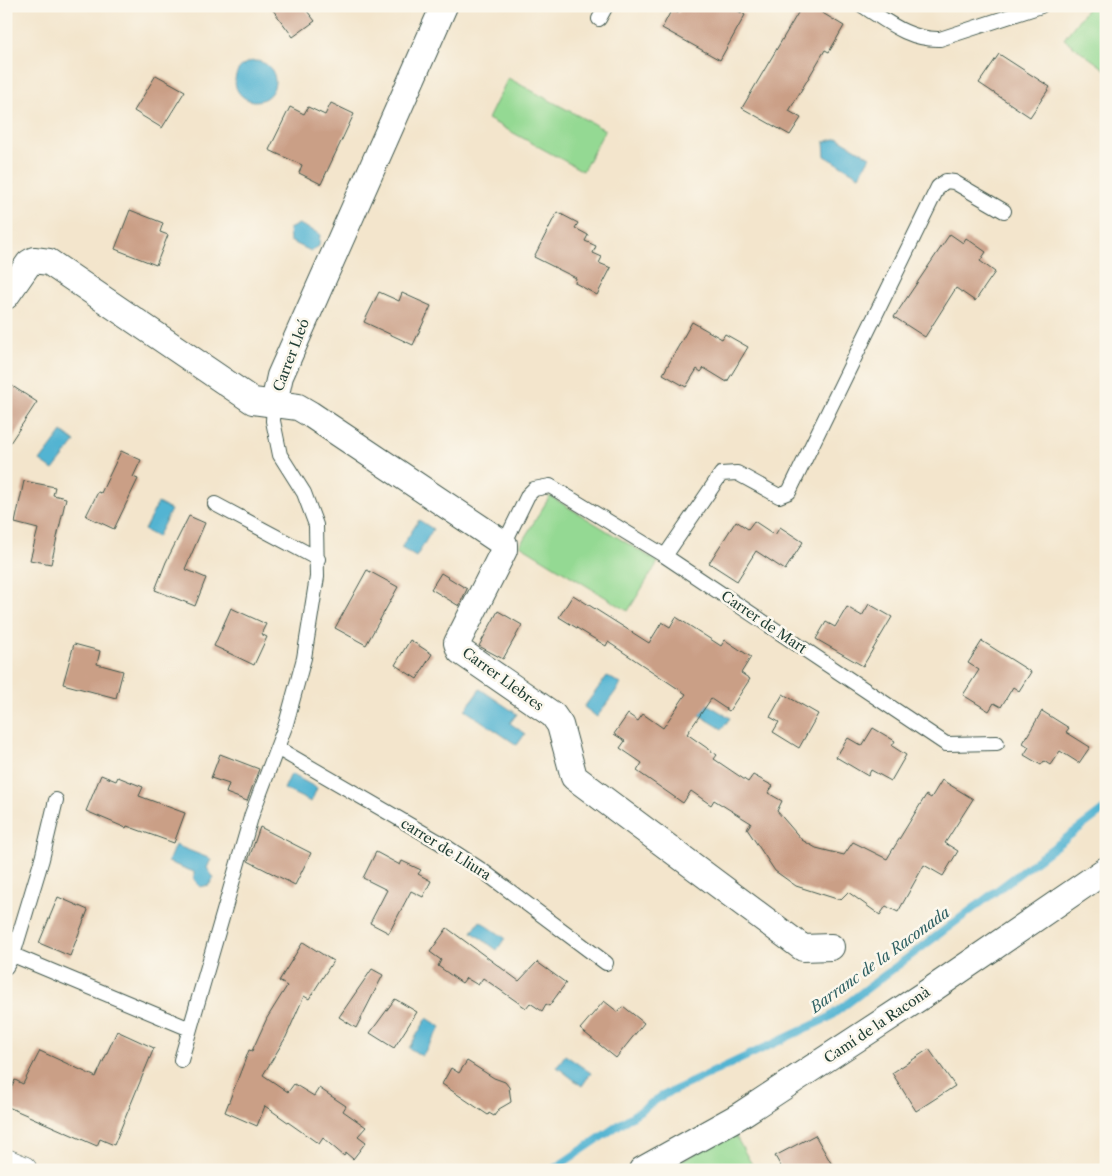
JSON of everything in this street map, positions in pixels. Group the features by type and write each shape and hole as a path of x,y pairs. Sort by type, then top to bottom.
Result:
{"street":[{"name":"Carrer Lleó","path":"6,296 29,262 34,260 49,262 253,401 274,404 280,376 444,6"},
{"path":"274,404 298,407 310,414 504,544"},
{"name":"Carrer Llebres","path":"504,544 504,550 457,644 460,651 553,715 560,726 574,777 803,948 830,947"},
{"name":"Camí de la Raconà","path":"642,1170 739,1116 928,992 1106,870"}],"lane":[{"path":"599,19 606,6"},
{"path":"863,6 910,35 930,40 940,39 1041,6"},
{"path":"665,556 721,474 737,473 779,496 789,492 938,188 946,181 954,182 1004,211"},
{"path":"181,1060 204,986 252,814 277,748 304,658 318,560 316,525 312,512 304,493 280,454 273,421 274,404"},
{"name":"Carrer de Mart","path":"504,544 528,495 534,489 550,486 665,556 946,744 997,743"},
{"path":"216,504 318,560"},
{"name":"carrer de Lliura","path":"277,748 439,842 483,871 606,963"},
{"path":"56,800 42,859 10,961 190,1029"}],"green space":[{"path":"1089,6 1106,6 1106,70 1064,39"},
{"path":"508,78 605,130 583,171 488,119"},
{"path":"550,496 658,562 628,611 520,545"},
{"path":"734,1133 755,1170 664,1170"}],"water":[{"path":"255,61 269,67 275,81 269,95 255,101 241,95 235,81 241,67"},
{"path":"838,138 870,157 859,176 825,156 824,142"},
{"path":"299,224 320,234 319,246 311,251 290,241 289,229"},
{"path":"62,432 75,442 53,470 40,461"},
{"path":"158,503 171,510 157,537 144,530"},
{"path":"419,520 433,529 416,557 401,548"},
{"path":"607,676 621,684 597,717 584,707"},
{"path":"480,689 517,714 510,723 525,734 517,745 465,710"},
{"path":"704,702 730,718 722,729 696,713"},
{"path":"291,774 317,788 311,802 284,789"},
{"path":"175,845 211,859 207,868 214,878 209,885 200,887 194,879 194,872 168,862"},
{"path":"480,921 505,938 497,950 472,932"},
{"path":"427,1018 441,1027 422,1056 409,1048"},
{"path":"565,1055 591,1073 582,1086 557,1067"}],"building":[{"path":"270,6 303,6 315,21 293,37"},
{"path":"682,6 730,6 745,15 720,60 662,28 672,9 678,13"},
{"path":"802,6 811,6 844,26 829,52 825,50 789,111 801,118 790,135 742,108"},
{"path":"999,54 1050,87 1030,117 979,83"},
{"path":"156,75 185,91 162,128 134,111"},
{"path":"331,103 354,114 321,184 299,173 302,165 269,150 290,107 304,114 308,107 325,115"},
{"path":"130,210 163,223 160,232 168,235 156,265 115,249"},
{"path":"557,212 578,223 575,228 588,235 585,241 596,246 593,253 602,257 599,263 611,268 597,295 575,283 576,278 534,257"},
{"path":"950,234 963,243 966,238 986,252 980,261 995,272 975,301 956,288 925,337 894,317"},
{"path":"379,292 399,301 402,293 431,306 413,345 364,322"},
{"path":"692,322 722,339 725,334 748,347 727,382 704,368 701,372 697,369 686,387 663,374"},
{"path":"6,382 37,402 6,449"},
{"path":"121,451 141,460 133,477 138,479 114,529 86,516 98,492 101,493"},
{"path":"24,481 55,487 53,495 66,498 51,564 30,560 38,529 15,523"},
{"path":"189,516 205,523 185,569 206,578 195,606 155,590 166,562"},
{"path":"736,521 748,529 754,521 775,535 780,527 803,542 785,570 756,551 737,581 709,563"},
{"path":"367,570 398,587 366,645 335,628"},
{"path":"441,573 467,589 459,606 431,589"},
{"path":"573,595 649,643 662,622 670,627 676,617 721,646 725,640 751,657 741,673 750,679 729,711 711,699 687,734 717,755 714,759 748,782 753,775 773,786 768,793 782,801 777,811 802,840 816,848 844,855 853,842 887,859 926,795 931,798 942,780 973,799 945,843 958,851 943,876 924,865 898,912 886,906 880,915 848,892 840,900 796,886 775,871 747,829 751,823 714,800 711,805 691,791 683,803 637,771 642,763 620,748 625,741 614,734 628,714 638,721 643,714 663,728 686,694 608,642 606,646 559,617"},
{"path":"869,604 892,617 863,666 816,639 826,622 835,627 847,607 862,616"},
{"path":"231,608 266,624 261,634 267,637 254,665 214,646"},
{"path":"498,611 522,625 503,659 479,646"},
{"path":"410,640 432,654 417,679 395,665"},
{"path":"982,641 1031,672 1019,691 1013,687 1001,707 994,703 989,711 963,695 979,670 968,663"},
{"path":"74,644 100,651 97,664 123,671 116,698 63,684"},
{"path":"783,694 818,714 799,748 773,732 779,722 770,717"},
{"path":"1042,711 1069,728 1066,732 1090,747 1079,763 1060,751 1050,765 1044,761 1041,765 1024,755 1029,747 1023,743"},
{"path":"873,728 895,741 892,746 906,755 891,781 871,770 868,776 836,757 848,738 862,746"},
{"path":"220,754 259,769 247,801 226,793 229,784 211,778"},
{"path":"101,775 116,781 118,777 143,787 139,796 185,813 174,843 127,826 126,828 86,811"},
{"path":"260,827 311,853 295,885 248,861"},
{"path":"376,852 400,865 402,861 421,870 418,874 431,881 423,897 411,891 389,933 370,923 387,890 363,878"},
{"path":"58,897 88,910 70,956 39,943"},
{"path":"447,928 519,981 537,962 566,983 549,1006 546,1004 542,1011 530,1003 526,1008 483,978 478,985 466,978 462,983 438,966 441,960 430,952"},
{"path":"303,942 333,961 309,999 304,996 286,1037 263,1075 288,1092 294,1084 314,1096 319,1088 346,1106 343,1111 366,1127 358,1136 366,1142 353,1159 346,1153 344,1156 323,1138 319,1144 265,1106 257,1126 225,1112 249,1050 252,1051 267,1018 287,986 279,981"},
{"path":"372,969 383,975 356,1028 339,1017"},
{"path":"395,999 417,1012 394,1048 370,1033"},
{"path":"604,1001 618,1012 623,1006 644,1023 616,1058 580,1029"},
{"path":"117,1031 154,1048 114,1145 100,1139 97,1146 6,1106 6,1100 15,1080 23,1084 40,1051 96,1077"},
{"path":"929,1049 955,1086 916,1111 892,1073"},
{"path":"467,1061 494,1078 505,1082 509,1087 511,1102 499,1109 494,1116 489,1113 488,1115 442,1084 451,1068 459,1073"},
{"path":"815,1135 835,1170 783,1170 775,1156"}],"waterway":[{"name":"Barranc de la Raconada","path":"552,1170 662,1096 828,1018 1106,808"}]}
